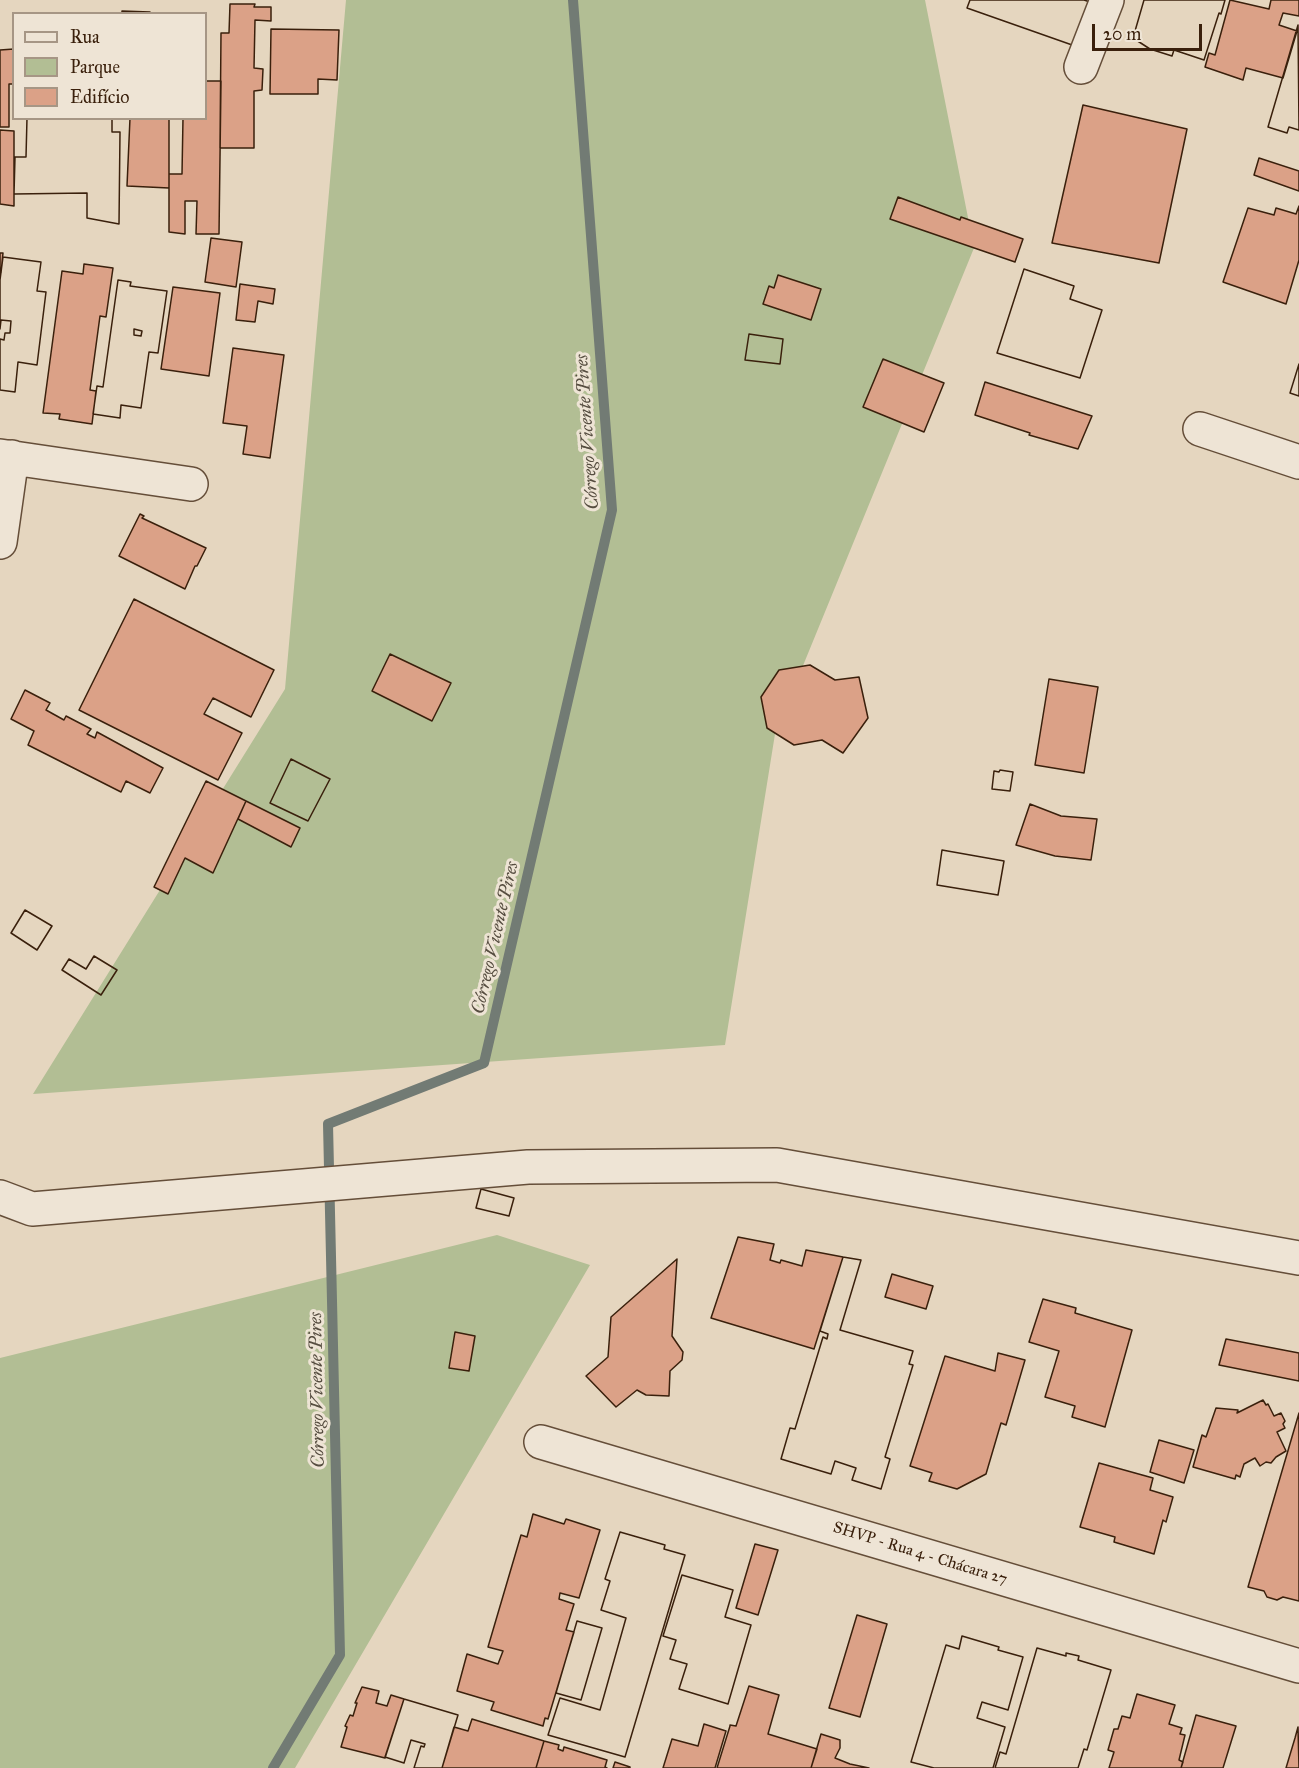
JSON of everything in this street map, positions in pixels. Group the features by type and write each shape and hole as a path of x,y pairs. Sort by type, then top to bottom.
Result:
{"street":[{"path":"1081,67 1107,0"},
{"path":"1200,429 1299,462"},
{"path":"0,542 6,457 191,484"},
{"path":"0,1197 32,1209 528,1167 777,1165 1299,1258"},
{"name":"SHVP - Rua 4 - Chácara 27","path":"542,1442 1299,1666"}],"green space":[{"path":"346,0 925,0 974,248 775,734 725,1045 33,1094 285,689"},
{"path":"497,1235 590,1265 295,1768 0,1768 0,1358"}],"building":[{"path":"970,0 1084,0 1090,2 1075,46 967,8"},
{"path":"970,0 1084,0 1090,2 1075,46 967,8"},
{"path":"1144,0 1225,0 1204,60 1174,50 1172,56 1150,49 1133,38"},
{"path":"1144,0 1225,0 1204,60 1174,50 1172,56 1150,49 1133,38"},
{"path":"1230,0 1269,9 1271,0 1299,0 1299,16 1283,13 1279,25 1297,31 1283,78 1246,68 1243,80 1205,67 1209,53 1215,55"},
{"path":"230,4 255,4 254,7 271,7 271,21 255,20 254,68 263,69 262,90 254,91 254,148 220,148 221,33 229,33"},
{"path":"1298,25 1299,130 1289,127 1287,133 1268,127"},
{"path":"1298,25 1299,130 1289,127 1287,133 1268,127"},
{"path":"271,29 339,30 337,80 318,79 318,94 270,94"},
{"path":"12,49 9,127 0,127 0,50"},
{"path":"207,81 221,81 219,234 196,234 197,201 185,201 185,234 169,232 169,174 182,174 183,120 207,120"},
{"path":"1083,105 1187,129 1159,263 1052,243"},
{"path":"27,120 112,120 112,132 120,132 119,224 87,218 87,193 14,194 15,157 26,157"},
{"path":"27,120 112,120 112,132 120,132 119,224 87,218 87,193 14,194 15,157 26,157"},
{"path":"130,120 169,120 169,188 127,186"},
{"path":"0,130 14,131 14,206 0,204"},
{"path":"1259,158 1299,171 1299,191 1254,175"},
{"path":"898,197 960,220 961,217 1023,239 1015,262 890,219"},
{"path":"1299,206 1299,260 1286,304 1223,282 1248,208 1274,215 1276,208 1296,214"},
{"path":"211,238 242,242 236,287 205,282"},
{"path":"0,253 3,253 1,273 0,273"},
{"path":"3,257 41,262 37,291 46,292 37,365 18,362 15,392 0,390 0,339 4,340 5,333 10,333 11,321 1,320 0,329 0,280"},
{"path":"3,257 41,262 37,291 46,292 37,365 18,362 15,392 0,390 0,339 4,340 5,333 10,333 11,321 1,320 0,329 0,280"},
{"path":"84,264 113,268 106,317 100,316 90,390 96,391 92,424 59,419 60,414 43,413 62,271 83,274"},
{"path":"1024,269 1074,286 1070,299 1102,310 1080,378 997,353"},
{"path":"1024,269 1074,286 1070,299 1102,310 1080,378 997,353"},
{"path":"778,275 821,289 811,320 763,304 769,286 774,288"},
{"path":"118,280 131,282 130,286 167,291 158,353 149,352 141,408 121,405 120,418 93,414 97,386 103,387","holes":["134,329 142,331 141,336 134,335"]},
{"path":"118,280 131,282 130,286 167,291 158,353 149,352 141,408 121,405 120,418 93,414 97,386 103,387","holes":["134,329 142,331 141,336 134,335"]},
{"path":"240,284 275,289 273,304 258,301 255,322 236,320"},
{"path":"173,287 220,293 209,376 161,369"},
{"path":"749,334 783,339 780,364 745,360"},
{"path":"749,334 783,339 780,364 745,360"},
{"path":"233,348 284,355 270,458 243,454 247,426 223,423"},
{"path":"883,359 944,383 924,432 863,407"},
{"path":"1299,364 1299,396 1290,393"},
{"path":"1299,364 1299,396 1290,393"},
{"path":"985,382 1092,416 1078,449 1029,435 1030,433 975,415"},
{"path":"140,514 144,516 142,518 206,548 185,589 119,556"},
{"path":"134,599 274,670 251,717 213,698 204,714 242,733 218,780 79,710"},
{"path":"390,654 451,683 432,721 372,691"},
{"path":"810,665 835,680 859,677 868,718 843,753 822,740 794,745 767,728 761,697 779,670"},
{"path":"1049,679 1098,687 1084,773 1035,765"},
{"path":"25,690 50,703 46,710 64,720 66,716 91,729 87,734 95,738 97,732 163,768 150,793 126,781 121,792 28,745 34,731 11,719"},
{"path":"291,759 330,779 308,821 270,803"},
{"path":"291,759 330,779 308,821 270,803"},
{"path":"1000,770 1013,772 1010,791 992,789 994,771 999,772"},
{"path":"1000,770 1013,772 1010,791 992,789 994,771 999,772"},
{"path":"206,781 246,801 213,873 185,858 168,894 154,887"},
{"path":"246,801 300,828 291,847 238,819"},
{"path":"1030,804 1061,816 1097,819 1091,860 1055,856 1016,845"},
{"path":"942,850 1004,861 998,895 937,885"},
{"path":"942,850 1004,861 998,895 937,885"},
{"path":"25,910 52,926 37,950 11,933"},
{"path":"25,910 52,926 37,950 11,933"},
{"path":"94,956 117,970 101,995 62,970 69,959 86,969"},
{"path":"94,956 117,970 101,995 62,970 69,959 86,969"},
{"path":"481,1189 514,1198 509,1216 476,1208"},
{"path":"481,1189 514,1198 509,1216 476,1208"},
{"path":"738,1237 774,1244 770,1260 780,1263 781,1260 802,1266 806,1250 843,1257 814,1349 711,1318"},
{"path":"843,1257 861,1260 840,1330 913,1351 909,1364 913,1365 885,1457 890,1459 881,1489 852,1480 856,1468 835,1461 831,1474 781,1459 790,1428 795,1429 823,1337 827,1339 828,1334 820,1331"},
{"path":"843,1257 861,1260 840,1330 913,1351 909,1364 913,1365 885,1457 890,1459 881,1489 852,1480 856,1468 835,1461 831,1474 781,1459 790,1428 795,1429 823,1337 827,1339 828,1334 820,1331"},
{"path":"677,1259 672,1336 683,1352 682,1360 670,1371 669,1396 646,1395 637,1390 616,1407 586,1376 608,1357 611,1317"},
{"path":"892,1274 933,1286 926,1309 885,1297"},
{"path":"1043,1299 1076,1308 1075,1313 1132,1330 1105,1427 1072,1417 1075,1406 1045,1397 1059,1351 1029,1342"},
{"path":"455,1332 475,1336 469,1371 449,1368"},
{"path":"1226,1339 1299,1353 1299,1381 1219,1365"},
{"path":"998,1353 1025,1360 1006,1425 1001,1423 986,1474 957,1489 929,1481 932,1473 910,1466 945,1356 995,1371"},
{"path":"1263,1400 1266,1405 1268,1404 1274,1416 1281,1413 1285,1421 1283,1424 1285,1428 1277,1432 1286,1451 1271,1463 1266,1462 1260,1466 1255,1458 1244,1464 1240,1477 1236,1475 1235,1479 1193,1467 1202,1435 1206,1437 1216,1408 1238,1410 1237,1413"},
{"path":"1299,1413 1299,1601 1283,1597 1277,1600 1267,1597 1264,1591 1248,1587"},
{"path":"1159,1440 1194,1450 1184,1483 1150,1472"},
{"path":"1099,1463 1153,1478 1150,1490 1173,1497 1166,1522 1163,1520 1154,1554 1114,1542 1115,1537 1080,1527"},
{"path":"533,1514 564,1524 566,1519 600,1530 579,1598 560,1593 559,1599 574,1604 566,1630 574,1632 548,1719 545,1718 543,1726 491,1710 494,1702 457,1691 467,1654 498,1664 503,1651 488,1647 521,1535 527,1537"},
{"path":"620,1532 665,1545 664,1549 685,1555 625,1757 548,1735 560,1698 600,1710 626,1618 601,1610 610,1581 605,1579"},
{"path":"620,1532 665,1545 664,1549 685,1555 625,1757 548,1735 560,1698 600,1710 626,1618 601,1610 610,1581 605,1579"},
{"path":"755,1544 778,1550 758,1615 736,1608"},
{"path":"682,1575 733,1590 725,1617 751,1625 728,1704 679,1689 687,1664 670,1659 676,1640 663,1636"},
{"path":"682,1575 733,1590 725,1617 751,1625 728,1704 679,1689 687,1664 670,1659 676,1640 663,1636"},
{"path":"857,1615 887,1624 860,1717 829,1708"},
{"path":"577,1621 602,1628 581,1700 556,1693"},
{"path":"577,1621 602,1628 581,1700 556,1693"},
{"path":"962,1636 1023,1657 1008,1710 982,1702 977,1718 1005,1727 993,1768 934,1768 911,1762 946,1645 959,1649"},
{"path":"962,1636 1023,1657 1008,1710 982,1702 977,1718 1005,1727 993,1768 934,1768 911,1762 946,1645 959,1649"},
{"path":"1037,1648 1066,1656 1066,1653 1079,1656 1078,1660 1111,1670 1087,1750 1084,1749 1078,1768 995,1768 1000,1752 1006,1754"},
{"path":"1037,1648 1066,1656 1066,1653 1079,1656 1078,1660 1111,1670 1087,1750 1084,1749 1078,1768 995,1768 1000,1752 1006,1754"},
{"path":"749,1686 779,1695 768,1734 817,1749 811,1768 717,1768 730,1725 736,1726"},
{"path":"362,1687 379,1691 376,1703 387,1706 391,1695 404,1699 385,1758 341,1747 347,1727 345,1726 350,1715 353,1716 357,1703 355,1703"},
{"path":"1137,1694 1175,1705 1169,1724 1182,1728 1180,1734 1185,1735 1179,1760 1183,1762 1181,1768 1109,1768 1114,1752 1108,1750 1114,1729 1118,1729 1122,1716 1130,1718"},
{"path":"404,1699 458,1715 442,1768 414,1768 421,1746 424,1747 425,1744 411,1740 404,1763 385,1757"},
{"path":"404,1699 458,1715 442,1768 414,1768 421,1746 424,1747 425,1744 411,1740 404,1763 385,1757"},
{"path":"1196,1715 1236,1726 1223,1768 1181,1768"},
{"path":"472,1719 544,1741 536,1768 442,1768 454,1727 468,1731"},
{"path":"704,1724 726,1731 715,1768 663,1768 672,1739 698,1746"},
{"path":"1298,1727 1299,1768 1286,1768 1295,1738"},
{"path":"821,1734 840,1740 840,1748 835,1758 869,1768 811,1768"},
{"path":"544,1741 559,1745 558,1749 563,1751 564,1747 607,1760 605,1767 607,1768 536,1768"},
{"path":"615,1762 630,1767 630,1768 613,1768"}],"waterway":[{"name":"Córrego Vicente Pires","path":"273,1768 340,1655 328,1124 484,1063 612,510 573,0"}]}
